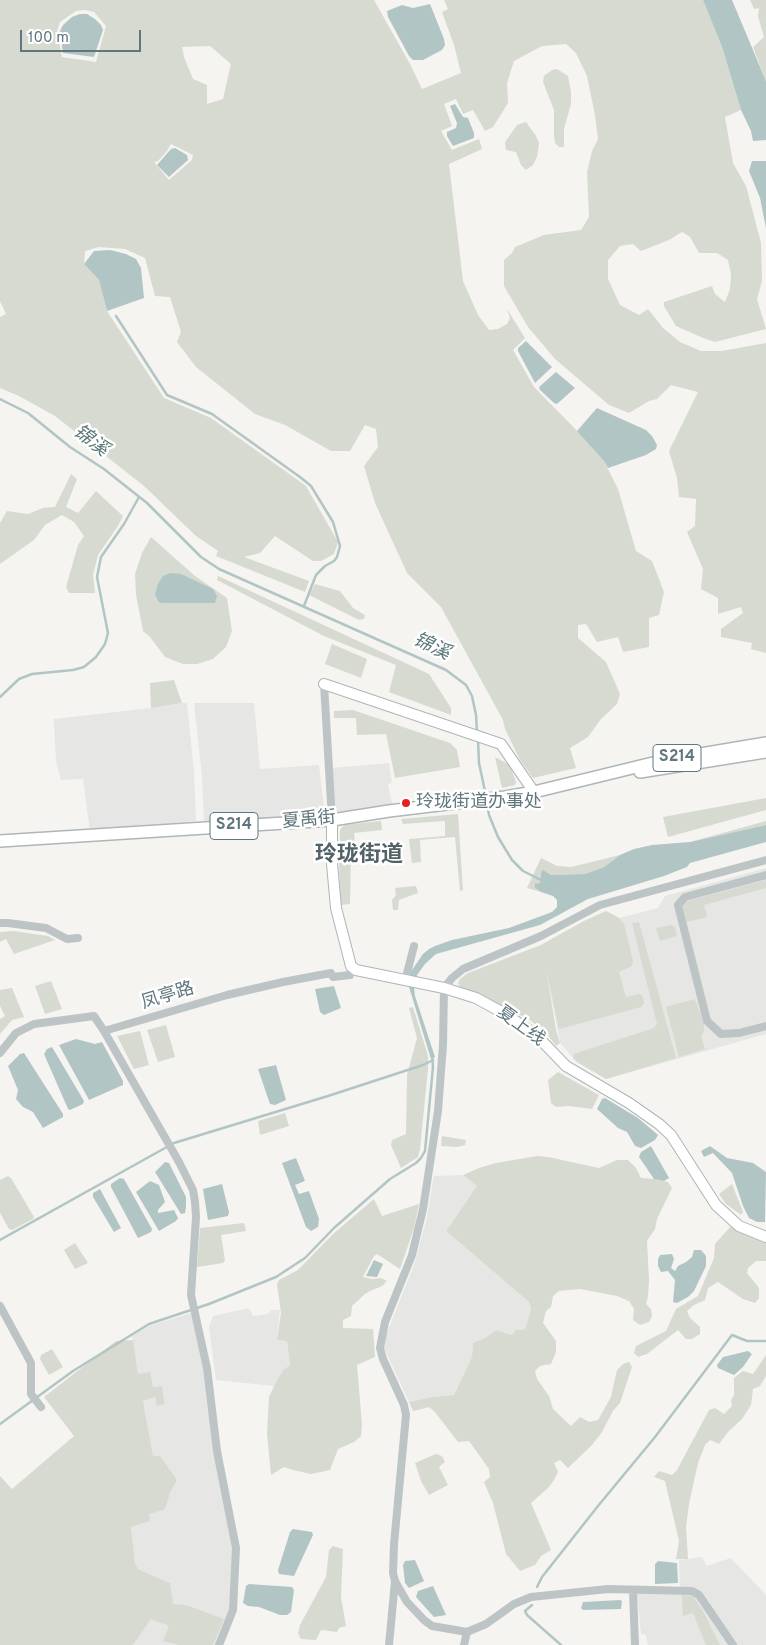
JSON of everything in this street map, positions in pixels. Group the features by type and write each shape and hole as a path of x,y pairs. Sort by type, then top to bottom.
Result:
{"main road":[{"name":"S214","path":"534,792 665,760 766,743"},
{"name":"S214","path":"588,778 664,769 766,752"},
{"name":"夏禹街","path":"0,841 332,820 534,792"}],"street":[{"path":"352,966 336,908 332,864 332,820 324,684 501,744 534,792"},
{"path":"389,1645 395,1582 394,1544 406,1415 404,1405 383,1359 380,1348 385,1322 412,1255 423,1209 438,1111 443,1044 444,988 463,969 541,936 600,905 766,860"},
{"path":"766,875 685,897 678,905 707,1021 721,1034 738,1033 766,1026"},
{"path":"0,923 46,928 67,939 78,938"},
{"path":"405,981 414,946"},
{"name":"夏上线","path":"352,966 356,970 444,988 476,998 507,1015 536,1035 566,1066 629,1103 659,1124 671,1136 716,1205 739,1226 766,1238"},
{"name":"凤亭路","path":"104,1031 228,994 332,973 333,977 350,975 352,966"},
{"path":"0,1053 16,1033 34,1024 94,1016 179,1162 192,1190 195,1202 191,1295 207,1368 217,1451 236,1548 233,1610 219,1645"},
{"path":"0,1306 31,1363 31,1394 41,1407"},
{"path":"395,1582 407,1602 432,1626 467,1632 486,1624 514,1604 531,1598 608,1589 692,1591 699,1594 733,1645"},
{"path":"634,1590 635,1645"},
{"path":"464,1645 467,1632"}],"shaded area":[{"path":"0,0 374,0 422,89 461,73 454,45 442,12 448,9 444,0 703,0 722,47 741,110 725,117 733,163 746,186 761,243 762,281 757,299 766,329 715,342 676,326 664,306 664,302 712,286 715,294 725,302 730,289 731,274 728,260 717,253 699,253 690,237 682,232 669,240 641,251 633,244 620,246 608,260 608,279 620,305 639,315 648,309 663,328 680,342 701,351 722,351 766,343 766,653 751,649 752,643 721,637 721,629 743,613 741,607 718,614 718,598 701,589 703,569 687,532 695,526 696,499 679,497 677,478 669,451 698,392 671,385 657,399 649,401 629,413 609,405 555,359 528,327 504,286 504,260 512,253 515,247 544,235 581,230 589,217 587,172 592,151 598,139 595,115 587,76 576,53 566,44 542,46 514,61 507,83 508,103 493,127 485,131 473,110 463,114 456,99 444,104 452,126 441,131 452,150 479,139 482,149 449,164 463,281 478,315 489,330 498,329 507,324 510,318 507,309 525,338 513,350 534,387 604,461 618,489 636,551 652,561 664,592 659,615 649,618 649,647 623,652 618,637 597,642 586,624 578,625 578,638 606,662 620,694 617,704 601,719 588,737 570,748 576,768 533,778 520,760 505,729 503,720 441,607 407,573 375,503 364,466 378,447 376,429 365,425 350,451 331,451 285,425 255,414 196,367 177,342 181,332 170,297 155,296 145,258 125,249 99,247 85,251 84,264 99,280 107,311 164,398 211,418 306,486 338,542 334,554 321,561 313,561 275,536 260,553 244,557 309,581 305,592 216,556 218,551 196,536 144,486 55,416 0,388 0,317 6,314 0,301","holes":["76,11 94,12 106,26 96,62 62,57 57,31 60,22","210,46 231,64 223,99 207,104 207,85 193,79 182,47","171,144 193,155 192,160 169,180 154,162 158,161"]},
{"path":"703,0 732,0 766,81 766,140 753,141 751,131 741,110 722,47"},
{"path":"750,0 766,0 766,81 753,47 764,37 758,16 759,8 754,9"},
{"path":"430,4 445,45 442,50 423,60 413,60 388,17 387,11 402,5 413,8"},
{"path":"87,14 95,19 103,30 94,57 63,53 60,31 63,25 72,17"},
{"path":"557,69 568,76 571,92 571,104 564,129 564,147 559,147 555,143 554,110 543,82 544,76"},
{"path":"455,104 463,117 468,118 474,138 453,146 447,136 447,132 456,128 457,123 450,106"},
{"path":"526,122 539,143 537,157 533,165 526,170 521,165 516,152 506,150 505,142 517,125"},
{"path":"175,148 187,155 188,160 169,177 157,165 171,149"},
{"path":"752,161 766,161 766,228 760,198 749,171"},
{"path":"110,250 136,259 141,268 144,298 107,311 99,280 84,264 94,251"},
{"path":"526,341 552,367 535,383 518,351 518,348"},
{"path":"556,372 575,388 557,404 539,387"},
{"path":"597,408 646,430 657,445 656,449 646,455 608,468 577,431"},
{"path":"71,474 77,479 66,507 78,513 96,491 123,516 98,555 93,575 95,593 69,593 66,587 78,545 84,536 74,522 62,515 45,525 34,540 0,564 0,523 7,511 28,514 43,508 55,507"},
{"path":"151,537 195,576 227,598 232,631 226,647 213,659 197,664 183,664 165,657 143,631 136,595 135,574 142,553"},
{"path":"170,573 181,574 213,589 217,596 215,603 161,603 158,601 155,594 158,584 163,576"},
{"path":"218,576 429,674 451,708 451,715 389,692 396,665 324,636 217,580"},
{"path":"315,584 340,591 353,608 365,615 364,619 359,620 309,595"},
{"path":"332,644 367,659 361,678 325,664"},
{"path":"174,680 182,703 151,708 150,683"},
{"path":"187,703 194,773 196,821 90,831 83,779 61,780 56,761 54,719"},
{"path":"194,703 254,703 260,769 319,765 325,815 204,821 202,777"},
{"path":"353,710 450,743 457,750 460,767 395,778 386,734 357,735 356,718 334,718 334,711"},
{"path":"495,757 510,765 516,782 515,785 502,788"},
{"path":"389,763 392,782 388,785 393,807 341,814 336,813 332,768"},
{"path":"766,798 766,810 668,837 663,817"},
{"path":"458,814 463,890 460,891 455,837 420,840 421,862 412,863 409,839 445,836 445,821 403,824 401,819"},
{"path":"381,821 382,830 354,833 355,844 364,844 364,849 351,852 350,904 341,905 339,868 340,830 344,825"},
{"path":"766,821 766,825 690,842"},
{"path":"766,825 766,842 690,863 687,867 664,876 588,899 540,925 436,954 417,975 414,988 435,1057 431,1059 409,987 410,973 423,954 429,949 452,940 509,928 552,912 557,907 557,900 553,896 535,888 535,884 540,883 543,870 551,875 585,874 604,867 620,855 634,849 652,845 690,842"},
{"path":"620,855 604,867 585,874 551,875 543,871 540,884 535,884 535,888 541,892 527,888 541,858 557,866 571,867"},
{"path":"766,868 766,1034 606,1079 577,1062 560,1043 541,945 606,911 619,918 658,908 665,896"},
{"path":"766,880 766,888 704,905 707,917 687,922 683,908 684,903"},
{"path":"416,886 418,893 399,900 398,910 393,910 392,900 396,895 395,888"},
{"path":"606,911 619,918 624,924 633,961 632,966 619,972 626,997 640,994 643,997 644,1003 641,1007 559,1029 546,968 556,1030 560,1043 556,1046 547,1034 530,1020 460,987 458,983 460,979 468,973 541,945"},
{"path":"639,922 676,1058 606,1079 577,1062 573,1058 574,1054 654,1028 657,1024 632,923"},
{"path":"671,925 675,927 677,936 660,941 656,928"},
{"path":"13,931 48,936 55,940 14,954 6,939 0,942 0,932"},
{"path":"51,981 62,1009 45,1014 35,986"},
{"path":"334,986 341,1008 324,1015 320,1012 315,989"},
{"path":"12,988 24,1017 12,1020 0,1034 0,1019 5,1016 0,1006 0,990"},
{"path":"695,999 704,1024 701,1037 705,1049 679,1057 666,1007"},
{"path":"413,1007 428,1056 428,1069 418,1157 401,1168 391,1145 392,1140 406,1134 407,1075 417,1038 409,1008"},
{"path":"166,1025 175,1057 158,1062 147,1030"},
{"path":"140,1031 149,1065 134,1069 117,1036"},
{"path":"76,1039 95,1044 102,1042 123,1081 123,1085 89,1100 59,1045"},
{"path":"52,1047 84,1101 83,1104 70,1110 44,1054 47,1049"},
{"path":"24,1053 63,1114 63,1117 43,1128 33,1112 23,1107 16,1099 18,1090 8,1066 20,1054"},
{"path":"276,1065 286,1100 275,1105 270,1104 258,1069"},
{"path":"558,1072 599,1095 592,1109 569,1106 556,1107 551,1103 548,1080"},
{"path":"605,1098 638,1118 658,1135 655,1140 641,1148 635,1146 627,1132 618,1128 597,1109 602,1099"},
{"path":"285,1113 289,1126 260,1135 258,1121"},
{"path":"442,1136 466,1140 465,1145 457,1147 441,1146"},
{"path":"651,1146 669,1178 664,1181 654,1179 639,1157 641,1152"},
{"path":"710,1146 727,1158 753,1163 766,1172 765,1222 757,1222 749,1218 732,1173 713,1153 704,1157 701,1151"},
{"path":"537,1156 599,1168 617,1160 628,1160 636,1168 641,1178 668,1182 672,1188 657,1219 655,1229 647,1241 649,1280 646,1304 651,1309 652,1316 649,1322 640,1325 633,1320 634,1309 629,1301 617,1296 580,1289 559,1291 553,1296 551,1307 546,1311 543,1323 556,1341 556,1352 551,1364 540,1366 535,1371 537,1379 549,1396 553,1409 571,1426 580,1417 589,1422 598,1420 611,1397 617,1370 623,1364 629,1362 632,1367 620,1403 613,1411 602,1432 592,1445 568,1468 560,1460 554,1463 558,1472 554,1480 531,1503 551,1550 541,1556 535,1565 520,1571 506,1554 493,1503 484,1482 490,1477 489,1469 469,1441 458,1442 435,1412 429,1407 413,1411 409,1402 454,1395 472,1357 473,1343 485,1338 496,1330 512,1335 516,1330 525,1329 531,1309 529,1302 446,1231 477,1186 463,1175 496,1163"},
{"path":"296,1158 305,1181 295,1185 299,1194 309,1191 319,1219 318,1227 311,1231 306,1227 282,1163"},
{"path":"165,1162 169,1163 186,1197 185,1213 181,1214 155,1172"},
{"path":"463,1175 477,1186 446,1231 529,1302 531,1309 525,1329 516,1330 512,1335 496,1330 485,1338 473,1343 472,1357 454,1395 409,1402 384,1348 386,1335 414,1265 426,1221 434,1176"},
{"path":"8,1176 34,1217 12,1230 9,1229 0,1213 0,1180"},
{"path":"120,1178 124,1179 152,1229 151,1232 138,1238 111,1187 111,1184"},
{"path":"150,1181 159,1185 165,1202 158,1210 158,1213 174,1210 178,1218 159,1231 136,1192"},
{"path":"222,1184 229,1212 228,1216 208,1220 203,1189"},
{"path":"732,1184 743,1212 741,1215 726,1204 719,1194"},
{"path":"100,1189 121,1228 114,1232 93,1197 93,1193"},
{"path":"374,1199 382,1216 419,1204 414,1228 400,1269 377,1254 374,1256 363,1277 381,1278 387,1281 382,1286 365,1294 352,1306 351,1316 343,1320 343,1328 373,1329 375,1357 357,1365 362,1425 361,1436 354,1442 338,1449 330,1470 311,1474 284,1467 271,1475 267,1434 269,1397 283,1370 290,1365 287,1341 277,1340 281,1313 277,1284 279,1280 298,1270 333,1234"},
{"path":"244,1223 246,1231 221,1235 225,1260 223,1263 197,1267 200,1228"},
{"path":"732,1225 744,1234 766,1243 766,1261 756,1261 748,1268 747,1273 759,1288 759,1298 755,1303 743,1299 718,1282 708,1288 705,1300 687,1311 690,1318 700,1327 700,1334 692,1339 686,1339 678,1330 647,1354 638,1357 634,1353 636,1346 666,1331 676,1309 698,1296 714,1258 715,1244"},
{"path":"75,1243 88,1263 75,1269 64,1250"},
{"path":"694,1250 701,1250 706,1256 706,1266 694,1291 677,1303 673,1302 675,1280 668,1271 661,1272 658,1266 658,1259 660,1255 672,1254 674,1259 671,1268 675,1271 678,1266 692,1257"},
{"path":"374,1260 383,1264 377,1277 366,1276"},
{"path":"249,1308 253,1316 268,1314 271,1310 280,1310 277,1340 287,1341 290,1365 283,1370 274,1386 216,1380 209,1327 213,1316"},
{"path":"191,1313 204,1366 217,1466 233,1549 231,1608 216,1645 133,1645 153,1616 170,1583 138,1569 135,1563 131,1527 149,1521 149,1514 166,1507 170,1493 177,1480 153,1456 143,1401 155,1397 165,1403 162,1386 153,1387 138,1374 132,1336 149,1326"},
{"path":"133,1340 138,1374 150,1372 153,1387 162,1386 165,1404 157,1406 155,1397 143,1401 153,1456 160,1456 177,1480 170,1493 166,1507 163,1510 149,1514 150,1521 131,1527 135,1563 138,1569 170,1583 173,1604 186,1605 224,1619 213,1645 179,1645 163,1641 169,1626 151,1619 133,1645 0,1645 0,1476 12,1489 74,1436 44,1397 116,1341"},
{"path":"52,1349 63,1367 49,1375 40,1359 41,1355"},
{"path":"748,1351 752,1354 743,1367 734,1375 718,1368 717,1365 723,1357"},
{"path":"766,1355 766,1376 760,1386 753,1389 751,1405 742,1419 728,1432 719,1444 710,1440 705,1445 698,1463 689,1504 686,1527 688,1559 676,1559 679,1541 665,1481 654,1477 659,1471 672,1475 677,1470 709,1410 715,1408 724,1414 732,1406 734,1378 743,1371 753,1374"},
{"path":"436,1454 442,1456 445,1462 439,1467 448,1485 429,1495 421,1481 415,1463"},
{"path":"293,1529 312,1532 313,1535 294,1576 279,1574 278,1570 290,1532"},
{"path":"333,1546 343,1549 341,1597 346,1626 339,1628 337,1632 321,1630 316,1640 301,1639 298,1633 300,1625 326,1577 329,1550"},
{"path":"702,1557 707,1566 731,1558 766,1595 766,1645 648,1645 646,1635 641,1634 637,1593 680,1593 679,1560"},
{"path":"415,1560 424,1581 409,1588 405,1583 403,1565 405,1561"},
{"path":"658,1561 677,1563 678,1583 655,1584 655,1564"},
{"path":"249,1584 292,1587 294,1590 291,1612 287,1615 280,1615 243,1603 246,1586"},
{"path":"433,1586 446,1615 434,1617 416,1597 418,1591"},
{"path":"682,1595 693,1596 720,1645 706,1645 693,1613 683,1616"},
{"path":"622,1601 621,1609 583,1610 581,1608 583,1602"}],"waterway":[{"path":"116,316 167,395 212,414 311,486 333,522 340,546 334,561 325,566 316,575 304,606"},
{"name":"锦溪","path":"0,399 28,413 70,447 104,469 147,503 201,557 219,569 446,670 466,685 472,696 477,732"},
{"path":"0,697 19,679 32,674 73,670 84,667 96,657 105,644 108,633 97,577 101,557 124,524 139,497"},
{"name":"锦溪","path":"478,740 479,763 486,796"},
{"name":"锦溪","path":"487,802 489,815 498,837 512,860 523,871 543,881"},
{"path":"0,1424 73,1371 149,1324 209,1304 276,1277 305,1258 334,1228 390,1179 421,1158 425,1151 433,1067 432,1055"},
{"path":"0,1240 174,1143 328,1096 433,1060"},
{"path":"537,1587 542,1577 655,1437 732,1335 747,1341 766,1341"},
{"path":"532,1605 525,1611 527,1615 561,1645"}],"place":[{"name":"玲珑街道办事处","path":"406,803"}],"district":[{"name":"玲珑街道","path":"359,857"}]}
